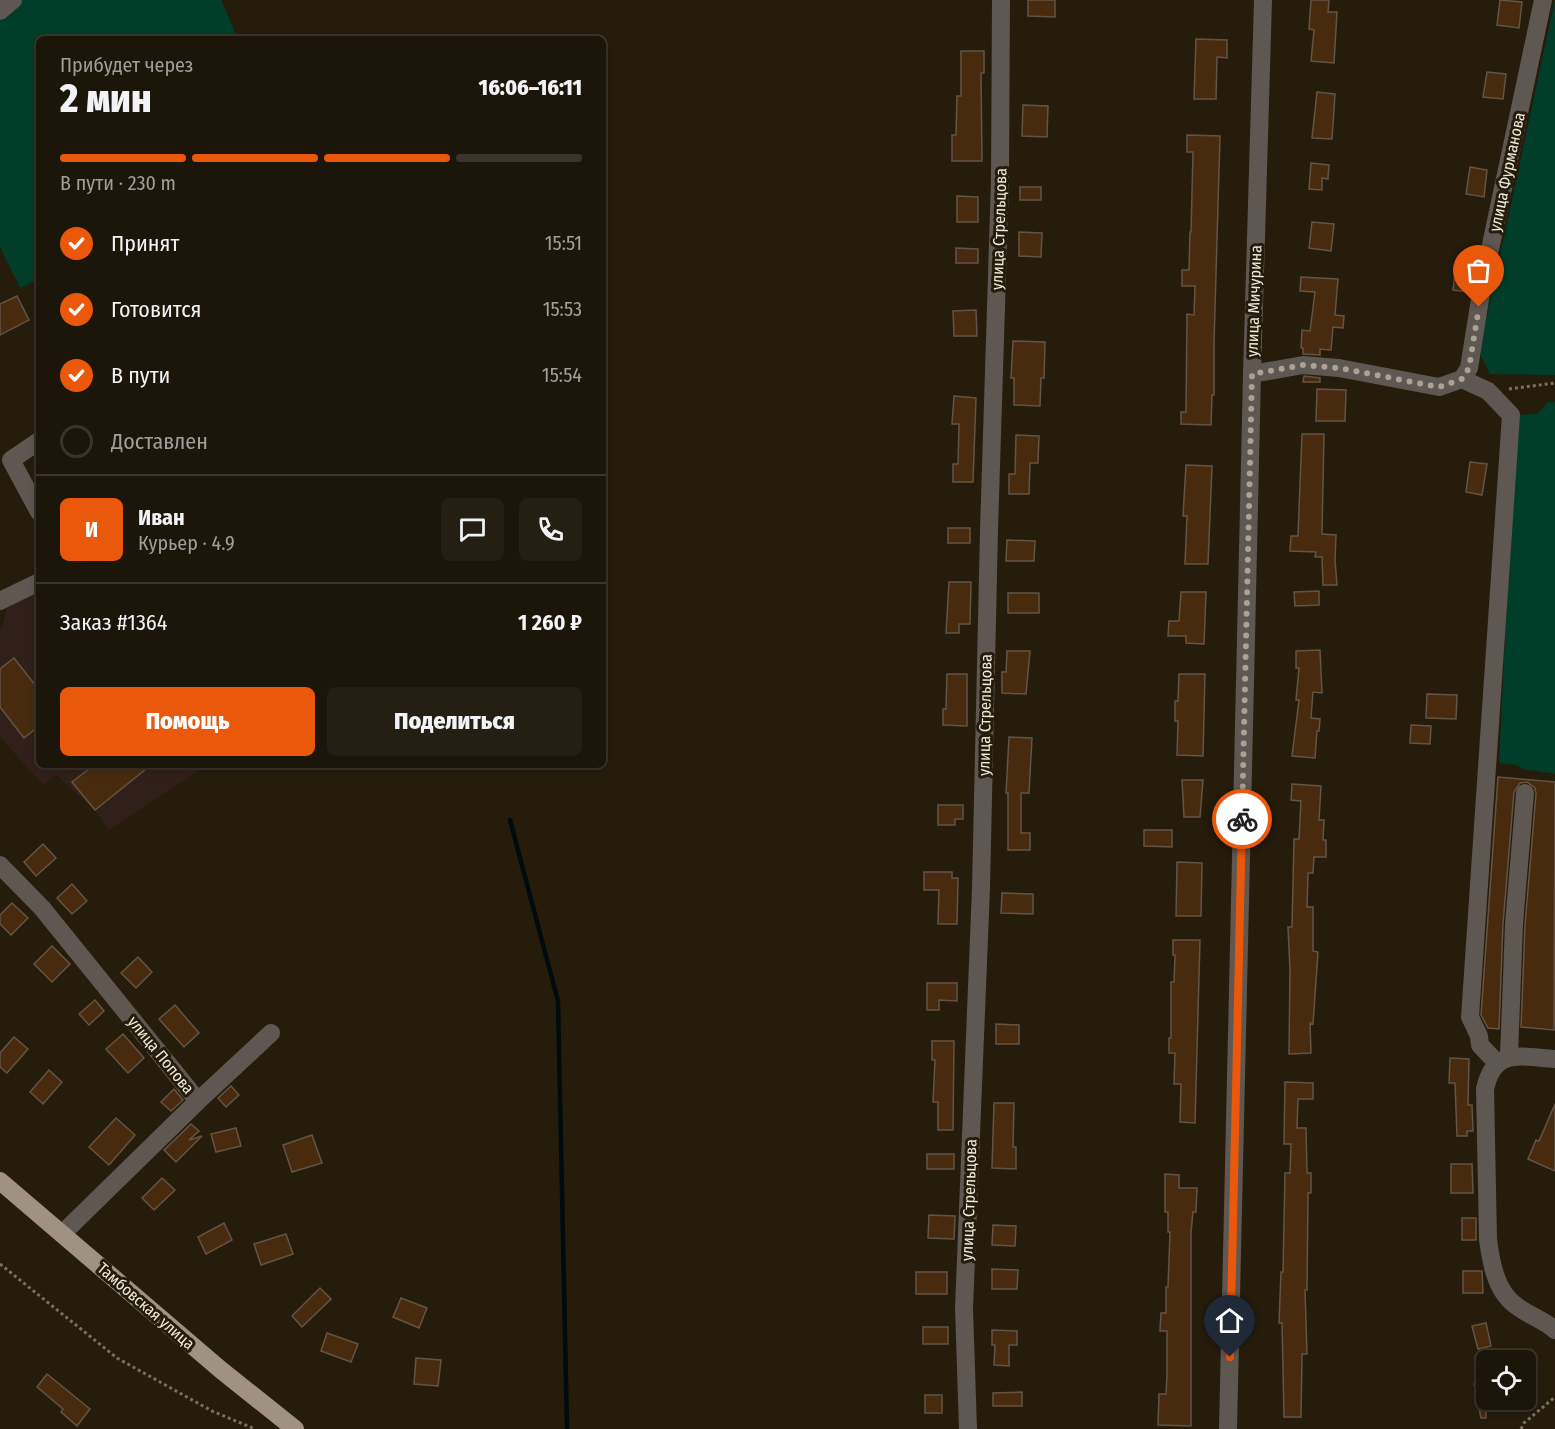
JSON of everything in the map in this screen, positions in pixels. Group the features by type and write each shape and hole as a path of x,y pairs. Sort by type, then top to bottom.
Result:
{"main road":[{"name":"Тамбовская улица","path":"0,1181 221,1370 295,1429"}],"street":[{"path":"0,12 13,0"},
{"name":"улица Стрельцова","path":"968,1429 964,1308 981,888 1000,180 1001,0"},
{"name":"улица Мичурина","path":"1228,1429 1252,374 1263,0"},
{"name":"улица Фурманова","path":"1462,379 1469,368 1482,287 1543,0"},
{"path":"1252,374 1303,365 1339,368 1439,387 1462,379 1488,391 1511,415 1470,1017 1479,1036 1480,1045 1503,1060 1555,1059"},
{"path":"36,443 11,460 36,506"},
{"path":"0,601 36,583"},
{"path":"1525,793 1503,1060 1488,1076 1485,1089 1488,1239 1491,1262 1501,1288 1516,1306 1546,1322 1555,1330"},
{"name":"улица Попова","path":"0,865 42,908 198,1101 62,1234"},
{"path":"198,1101 271,1033"}],"path":[{"path":"1488,391 1555,383"},
{"path":"0,1264 117,1358 212,1411 255,1429"},
{"path":"1521,1429 1524,1423 1555,1397"}],"shaded area":[{"path":"36,594 36,768 202,768 109,830 95,810 56,775 43,785 0,737 0,629 7,607"}],"green space":[{"path":"0,0 221,0 237,36 36,36 36,280 20,288 0,247"},
{"path":"1555,0 1555,375 1490,374 1479,352"},
{"path":"1548,402 1555,402 1555,774 1499,763 1516,415 1537,414"}],"building":[{"path":"1028,0 1055,0 1055,17 1028,16"},
{"path":"1311,0 1329,0 1328,12 1337,12 1334,63 1311,61 1314,30 1309,29"},
{"path":"1500,0 1522,2 1519,28 1497,25"},
{"path":"1196,39 1227,40 1227,58 1217,57 1216,99 1194,99"},
{"path":"961,51 984,51 984,73 981,73 982,161 952,161 952,135 956,135 957,96 961,96"},
{"path":"1487,72 1506,74 1503,99 1483,97"},
{"path":"1317,92 1335,94 1332,139 1312,138"},
{"path":"1023,105 1048,106 1047,137 1022,136"},
{"path":"1187,135 1220,136 1214,395 1212,395 1211,425 1181,424 1181,412 1186,412 1187,314 1194,315 1195,286 1182,286 1182,270 1189,270 1191,232 1193,152 1187,152"},
{"path":"1311,163 1329,165 1328,179 1322,178 1322,190 1309,189"},
{"path":"1470,167 1487,170 1484,197 1466,194"},
{"path":"1020,187 1041,187 1041,200 1020,200"},
{"path":"957,196 978,197 978,222 957,222"},
{"path":"1312,222 1334,224 1331,251 1309,248"},
{"path":"1019,232 1042,233 1041,257 1019,256"},
{"path":"956,248 978,249 978,263 956,263"},
{"path":"1456,264 1472,266 1468,292 1453,290"},
{"path":"1301,277 1338,279 1335,315 1344,316 1343,328 1333,327 1331,350 1320,349 1320,355 1303,354 1303,348 1301,348 1302,330 1310,331 1315,292 1300,291"},
{"path":"17,296 29,320 0,335 0,304"},
{"path":"976,310 977,336 954,336 953,311"},
{"path":"1013,341 1045,342 1044,378 1041,378 1040,406 1014,405 1014,378 1011,378"},
{"path":"1304,376 1320,378 1320,382 1303,382"},
{"path":"1317,389 1346,390 1345,421 1316,421"},
{"path":"954,396 976,398 973,482 953,482 953,464 958,464 959,424 952,424"},
{"path":"1302,434 1324,434 1322,534 1336,535 1337,585 1323,585 1322,557 1315,557 1316,552 1290,551 1291,536 1298,536"},
{"path":"1016,435 1039,436 1038,463 1030,463 1029,494 1009,494 1009,474 1015,474"},
{"path":"1470,462 1487,464 1482,495 1466,492"},
{"path":"1186,465 1212,466 1208,564 1185,564 1187,516 1183,516"},
{"path":"948,528 970,528 970,543 948,543"},
{"path":"1007,540 1035,541 1034,561 1006,561"},
{"path":"949,582 971,582 970,624 959,624 959,633 946,633"},
{"path":"1319,591 1319,605 1295,606 1294,592"},
{"path":"1181,592 1206,592 1204,644 1186,643 1186,636 1168,636 1169,621 1179,621"},
{"path":"1008,593 1039,593 1039,613 1008,613"},
{"path":"1320,650 1322,693 1313,692 1311,718 1320,719 1315,758 1292,756 1299,700 1296,700 1299,668 1296,668 1296,651"},
{"path":"1007,651 1030,651 1026,694 1002,693 1002,672 1006,672"},
{"path":"14,658 36,686 36,728 24,738 0,707 0,669"},
{"path":"947,674 967,674 967,726 943,725"},
{"path":"1179,674 1205,674 1203,756 1177,755 1178,721 1175,721 1175,701 1178,701"},
{"path":"1427,694 1457,695 1456,719 1426,718"},
{"path":"1411,725 1431,726 1430,744 1410,743"},
{"path":"1009,737 1032,738 1029,793 1021,793 1021,833 1030,833 1030,850 1008,850 1008,793 1006,793"},
{"path":"90,768 147,768 95,810 72,782"},
{"path":"1498,777 1555,782 1554,1030 1521,1027 1525,925 1536,794 1535,788 1527,782 1520,783 1514,792 1503,924 1499,1029 1488,1028 1481,1015"},
{"path":"1182,780 1203,780 1200,817 1184,817"},
{"path":"1292,784 1321,786 1319,820 1324,820 1323,840 1326,840 1326,857 1314,857 1313,873 1308,873 1307,907 1313,907 1313,951 1318,952 1313,1024 1310,1023 1311,1053 1289,1054 1288,927 1292,927 1294,839 1299,839 1301,801 1291,800"},
{"path":"938,805 963,805 963,819 955,819 955,825 938,825"},
{"path":"1144,830 1172,830 1172,847 1144,846"},
{"path":"43,844 56,858 36,876 24,862"},
{"path":"1177,862 1202,863 1201,916 1176,916"},
{"path":"924,872 952,872 952,878 958,878 957,924 938,924 939,890 924,890"},
{"path":"72,884 87,901 72,914 57,898"},
{"path":"1002,893 1033,894 1033,914 1001,913"},
{"path":"12,903 28,918 11,935 0,924 0,915"},
{"path":"1173,940 1200,940 1195,1123 1180,1122 1181,1084 1174,1084 1175,1053 1169,1053 1171,982 1174,982 1175,955 1173,955"},
{"path":"52,946 70,964 52,982 34,964"},
{"path":"138,957 152,972 136,988 121,973"},
{"path":"927,983 957,983 957,1001 939,1000 939,1010 927,1010"},
{"path":"95,1000 104,1011 89,1025 79,1014"},
{"path":"175,1005 199,1033 184,1047 159,1019"},
{"path":"996,1024 1019,1025 1019,1044 996,1044"},
{"path":"123,1034 144,1058 128,1073 106,1049"},
{"path":"14,1037 28,1049 7,1073 0,1067 0,1053"},
{"path":"932,1041 954,1041 953,1130 938,1130 938,1102 933,1102 935,1060 932,1060"},
{"path":"1450,1058 1469,1059 1468,1105 1472,1105 1473,1131 1467,1131 1467,1136 1457,1136 1455,1083 1449,1083"},
{"path":"49,1070 62,1082 43,1104 30,1092"},
{"path":"1285,1082 1313,1083 1313,1099 1298,1099 1297,1128 1306,1128 1307,1173 1311,1173 1311,1193 1308,1193 1307,1290 1305,1290 1307,1354 1302,1354 1301,1417 1284,1417 1282,1323 1279,1323 1281,1272 1283,1272 1285,1173 1290,1173 1291,1144 1284,1144"},
{"path":"231,1086 239,1095 226,1107 218,1098"},
{"path":"174,1089 183,1100 171,1111 161,1102"},
{"path":"994,1103 1014,1103 1013,1147 1016,1147 1016,1169 992,1168"},
{"path":"1555,1104 1555,1171 1528,1159 1536,1140 1539,1141"},
{"path":"116,1118 135,1135 109,1165 89,1147"},
{"path":"191,1124 199,1131 189,1140 202,1136 176,1162 164,1150"},
{"path":"236,1128 241,1146 216,1152 211,1134"},
{"path":"312,1135 322,1163 292,1172 283,1145"},
{"path":"927,1154 954,1154 954,1169 927,1169"},
{"path":"1451,1164 1472,1164 1473,1193 1451,1193"},
{"path":"1165,1174 1179,1175 1179,1188 1197,1188 1196,1212 1193,1212 1191,1232 1191,1426 1158,1425 1159,1394 1166,1394 1167,1375 1167,1331 1160,1331 1161,1313 1166,1313 1170,1232 1168,1232 1168,1212 1165,1212"},
{"path":"162,1178 175,1190 154,1210 142,1198"},
{"path":"929,1215 955,1216 954,1239 928,1238"},
{"path":"1462,1218 1476,1218 1476,1240 1462,1240"},
{"path":"224,1223 232,1240 206,1254 198,1237"},
{"path":"993,1225 1016,1226 1015,1246 992,1245"},
{"path":"286,1234 293,1254 261,1265 254,1244"},
{"path":"992,1269 1018,1270 1017,1289 992,1289"},
{"path":"1463,1271 1482,1271 1483,1293 1463,1293"},
{"path":"916,1272 947,1272 947,1294 916,1294"},
{"path":"320,1288 331,1299 302,1327 292,1316"},
{"path":"401,1298 427,1308 419,1328 393,1317"},
{"path":"1486,1323 1491,1346 1478,1349 1472,1326"},
{"path":"923,1327 948,1327 948,1344 923,1344"},
{"path":"992,1330 1017,1331 1017,1345 1009,1345 1009,1366 994,1365 995,1345 992,1345"},
{"path":"327,1333 358,1344 351,1362 321,1351"},
{"path":"416,1358 441,1360 438,1386 414,1384"},
{"path":"47,1374 90,1409 77,1426 61,1412 63,1409 37,1387"},
{"path":"1022,1392 1022,1406 993,1406 993,1393"},
{"path":"925,1395 942,1395 942,1413 925,1413"},
{"path":"1479,1410 1486,1410 1486,1418 1481,1418"}],"waterway":[{"path":"510,820 558,1001 567,1429"}],"way so far":[{"path":"1242,819 1252,374 1303,365 1339,368 1439,387 1462,379 1469,368 1479,307"}],"route":[{"path":"1230,1357 1242,819"}]}
